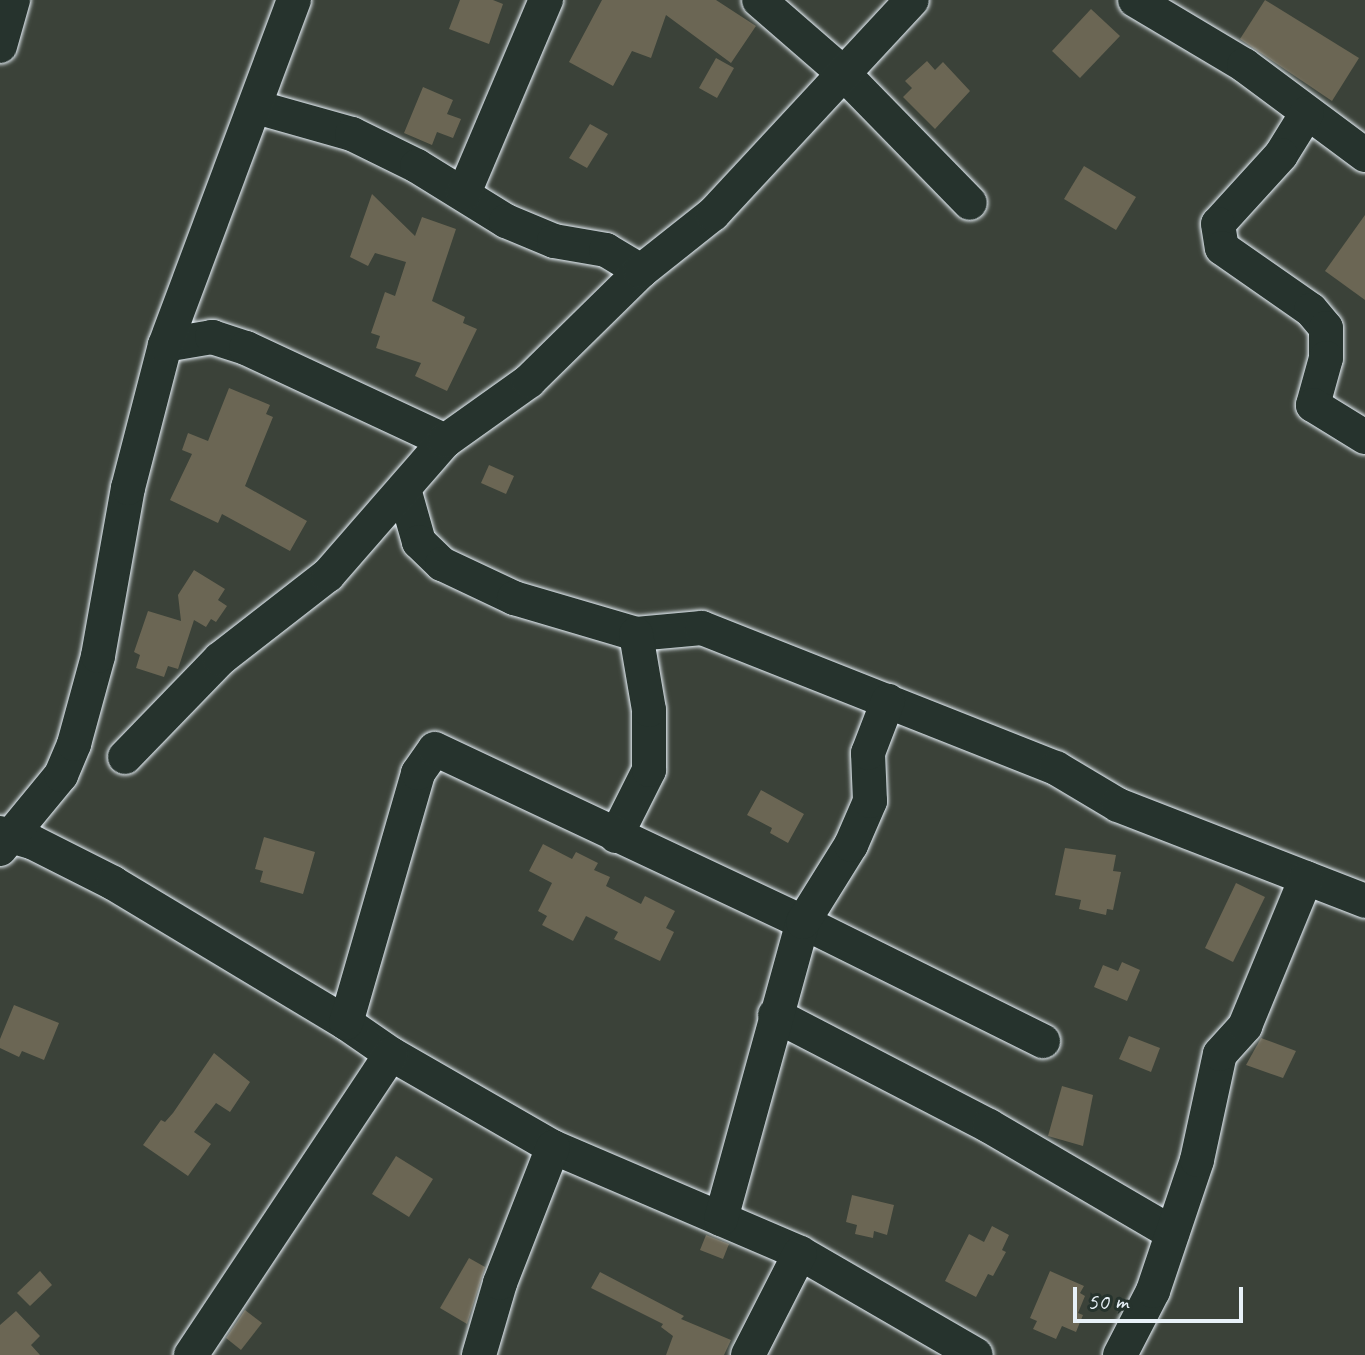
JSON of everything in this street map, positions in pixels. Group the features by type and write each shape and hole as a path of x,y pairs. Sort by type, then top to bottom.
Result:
{"street":[{"path":"0,46 13,0"},
{"path":"4,840 61,775 74,744 98,656 128,488 165,345 294,0"},
{"path":"464,193 546,0"},
{"path":"759,0 844,74 970,203"},
{"path":"125,757 220,659 328,575 445,441 529,381 641,271 713,214 912,0"},
{"path":"1135,0 1244,65 1365,155"},
{"path":"256,107 352,134 464,193 506,221 554,241 606,250 641,271"},
{"path":"1307,113 1281,155 1218,224 1222,248 1311,310 1326,328 1326,358 1313,405 1365,437"},
{"path":"165,345 212,337 235,344 445,441"},
{"path":"404,489 419,542 442,564 514,598 636,634 702,628 1056,768 1118,805 1365,901"},
{"path":"616,836 649,770 649,710 636,634"},
{"path":"721,1219 803,922 851,845 870,801 868,753 888,701"},
{"path":"346,1023 418,773 435,749 803,922 1043,1041"},
{"path":"4,840 32,842 113,883 346,1023 391,1054 553,1147 800,1253 976,1355"},
{"path":"1120,1355 1153,1291 1202,1140 1220,1054 1245,1026 1306,878"},
{"path":"775,1015 989,1126 1172,1233"},
{"path":"191,1355 391,1054"},
{"path":"479,1355 500,1283 553,1147"},
{"path":"748,1355 800,1253"}],"building":[{"path":"460,0 493,0 503,4 489,44 449,29"},
{"path":"602,0 716,0 756,26 731,63 666,15 651,58 632,51 613,86 569,62"},
{"path":"1265,0 1359,58 1332,101 1240,39"},
{"path":"1091,9 1120,36 1080,78 1052,51"},
{"path":"716,58 734,68 717,98 699,88"},
{"path":"927,61 935,70 943,62 970,91 935,129 903,97 912,88 905,81"},
{"path":"423,87 453,100 447,114 461,119 453,138 437,132 432,145 404,133"},
{"path":"590,124 608,134 587,168 569,158"},
{"path":"1084,166 1136,197 1116,230 1064,199"},
{"path":"372,194 415,236 422,217 456,229 432,301 465,317 463,323 477,329 447,391 415,376 421,363 376,348 380,336 371,333 385,292 395,296 406,262 375,253 368,266 350,257"},
{"path":"1365,215 1365,300 1325,271"},
{"path":"229,388 270,405 266,414 273,417 245,486 307,521 290,551 222,514 218,523 170,500 192,454 182,450 188,433 208,441"},
{"path":"489,465 514,476 506,494 481,483"},
{"path":"194,570 225,589 218,600 227,606 216,622 211,619 206,627 194,620 178,669 168,666 164,677 136,668 140,655 134,652 148,611 181,621 178,595"},
{"path":"761,790 804,814 788,843 770,833 772,828 747,815"},
{"path":"264,837 315,852 303,894 260,882 263,871 255,869"},
{"path":"543,844 572,859 576,852 598,863 594,870 610,877 606,886 641,904 645,896 675,911 666,928 674,932 660,961 614,939 618,932 586,916 573,941 542,925 547,916 538,911 552,883 529,871"},
{"path":"1065,848 1116,855 1113,871 1121,872 1113,910 1107,909 1106,915 1079,909 1081,900 1055,895"},
{"path":"1236,883 1265,897 1233,962 1205,948"},
{"path":"1122,962 1140,970 1127,1001 1094,987 1103,965 1118,971"},
{"path":"14,1005 59,1023 44,1060 22,1051 19,1057 0,1048 0,1039"},
{"path":"1129,1036 1160,1048 1151,1072 1119,1059"},
{"path":"1261,1038 1296,1051 1283,1078 1246,1065"},
{"path":"214,1053 250,1082 230,1112 216,1103 194,1132 211,1144 188,1176 143,1145 161,1120 165,1122 173,1113"},
{"path":"1062,1086 1093,1095 1083,1146 1048,1136"},
{"path":"396,1156 433,1179 409,1217 372,1194"},
{"path":"852,1195 894,1205 887,1235 874,1231 873,1238 855,1234 857,1225 846,1222"},
{"path":"992,1226 1009,1235 1002,1250 1006,1252 993,1276 988,1274 976,1297 945,1281 969,1234 984,1242"},
{"path":"706,1235 729,1244 723,1259 700,1250"},
{"path":"469,1258 485,1267 467,1324 440,1308"},
{"path":"40,1271 52,1285 30,1306 17,1293"},
{"path":"1050,1271 1084,1286 1080,1293 1085,1296 1078,1313 1083,1315 1076,1332 1062,1326 1056,1339 1033,1329 1037,1321 1030,1318"},
{"path":"600,1272 684,1316 681,1319 731,1340 724,1355 666,1355 673,1336 661,1327 663,1324 591,1288"},
{"path":"245,1310 262,1323 241,1350 226,1338"},
{"path":"16,1311 40,1336 31,1345 40,1355 0,1355 0,1325"}]}
